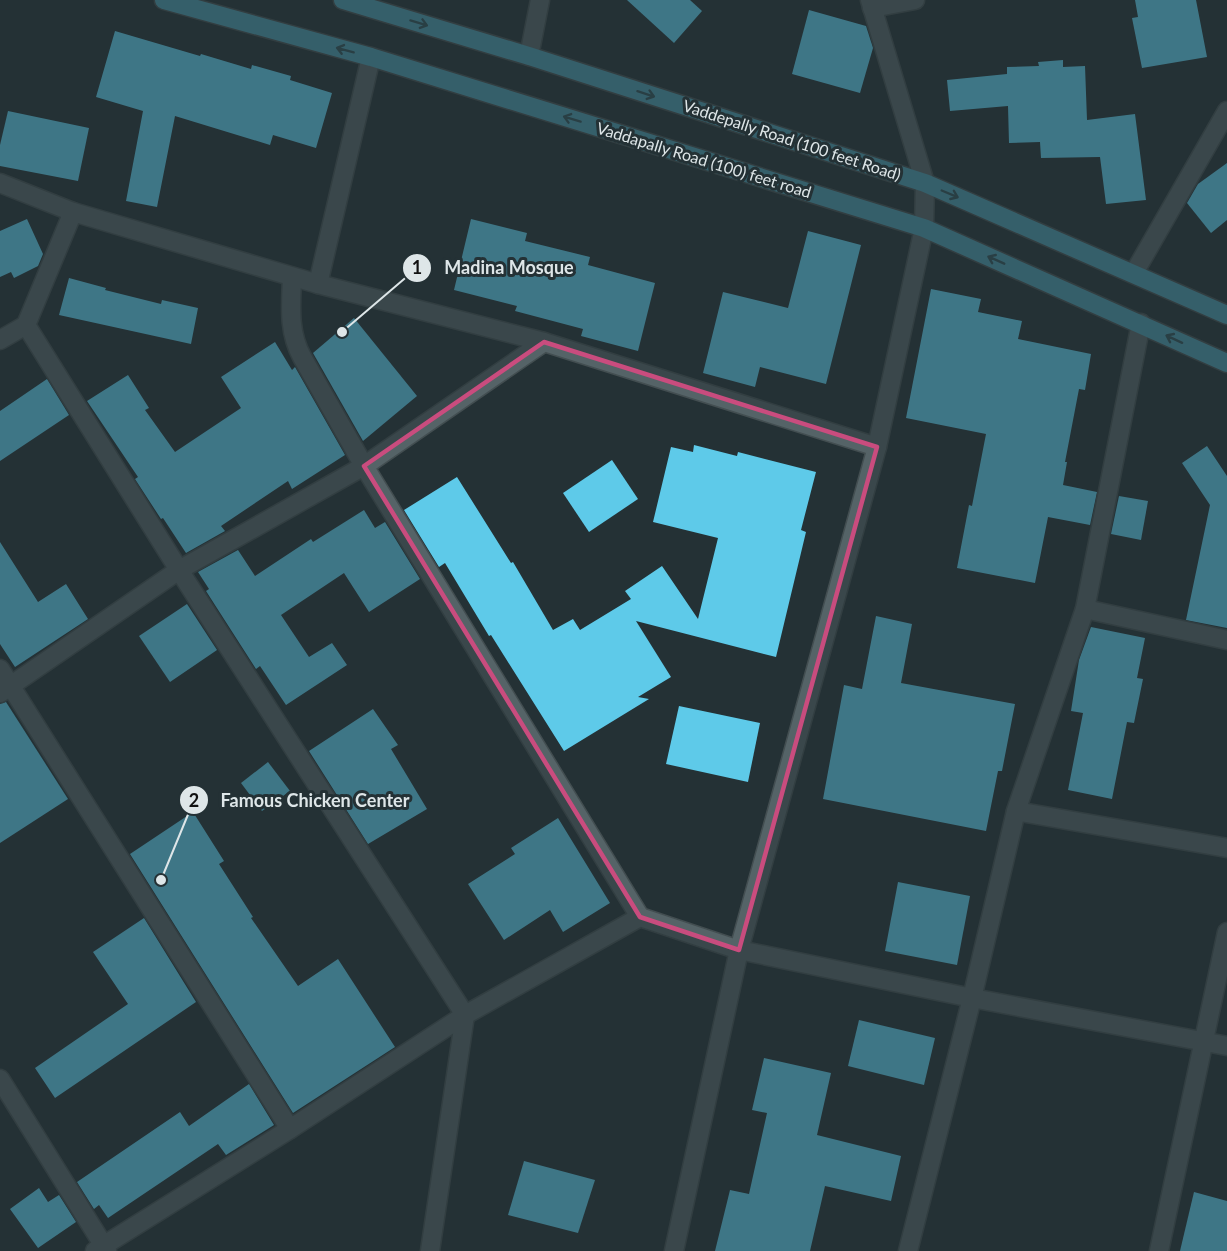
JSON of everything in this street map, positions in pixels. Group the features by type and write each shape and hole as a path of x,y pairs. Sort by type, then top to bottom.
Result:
{"main road":[{"name":"Vaddapally Road (100) feet road","path":"164,0 371,57 924,228 1227,363"},
{"name":"Vaddepally Road (100 feet Road)","path":"343,0 529,56 925,183 1227,315"}],"street":[{"path":"529,56 540,0"},
{"path":"674,1251 739,951 877,447 924,228 925,183 871,4 915,0"},
{"path":"318,284 371,57"},
{"path":"1134,273 1227,111"},
{"path":"0,183 74,212 292,277 544,342 877,447"},
{"path":"0,340 26,325 74,212"},
{"path":"292,277 290,322 295,342 364,466 640,917 739,951 1227,1046"},
{"path":"908,1251 972,998 1016,811 1085,609 1141,323"},
{"path":"26,325 179,570 465,1015 430,1251"},
{"path":"5,689 179,570 364,466 544,342"},
{"path":"1085,609 1227,640"},
{"path":"0,669 5,689 290,1129"},
{"path":"1016,811 1227,848"},
{"path":"0,1079 102,1249 465,1015 640,917"},
{"path":"1159,1251 1227,932"}],"highlighted area":[{"path":"544,342 877,447 739,950 640,917 364,466"}],"building":[{"path":"627,0 690,0 702,11 674,43"},
{"path":"1135,0 1196,0 1207,57 1142,68 1132,18 1138,17"},
{"path":"809,10 866,26 873,48 860,93 792,74"},
{"path":"115,31 200,56 201,54 251,69 252,65 291,76 290,80 332,93 316,148 273,135 270,145 175,116 157,207 126,201 143,111 96,97"},
{"path":"1063,60 1063,67 1085,66 1087,120 1135,114 1146,200 1106,204 1100,157 1041,158 1040,142 1009,143 1008,106 950,111 947,80 1007,74 1007,67 1039,66 1038,62"},
{"path":"8,111 89,128 78,181 0,166 0,145"},
{"path":"1227,163 1227,220 1211,233 1187,203 1198,184"},
{"path":"27,219 43,254 38,266 14,278 11,272 0,277 0,231"},
{"path":"471,219 527,233 525,241 590,257 588,265 655,283 638,351 581,336 583,329 515,311 517,306 454,290"},
{"path":"808,231 861,245 826,384 760,367 755,387 703,373 723,292 788,308"},
{"path":"69,278 161,304 162,300 198,308 191,344 59,315"},
{"path":"931,289 981,299 978,312 1022,321 1018,339 1091,354 1085,390 1079,389 1065,462 1067,462 1063,485 1097,492 1090,525 1048,517 1035,583 957,568 986,434 906,418"},
{"path":"354,318 417,396 363,441 313,353"},
{"path":"275,342 292,370 295,367 345,455 292,489 288,481 221,526 225,531 186,553 163,518 161,519 135,479 138,477 87,401 128,375 149,408 145,410 175,452 241,408 221,377"},
{"path":"47,379 69,415 0,461 0,411"},
{"path":"694,445 737,456 738,452 816,472 801,530 806,532 776,657 636,621 671,677 638,697 649,699 564,751 491,635 489,636 445,563 439,567 404,510 457,477 511,563 513,562 553,630 573,619 580,630 631,599 625,591 662,566 698,619 718,538 653,522 671,447 693,452"},
{"path":"1207,446 1227,476 1227,628 1186,620 1210,505 1182,463"},
{"path":"612,460 638,499 589,532 563,493"},
{"path":"1119,496 1148,501 1141,540 1111,534"},
{"path":"364,510 375,528 385,522 420,579 369,612 344,573 281,615 309,657 332,643 347,665 286,705 260,666 256,669 206,591 209,589 198,572 238,550 255,576 311,539 313,542"},
{"path":"0,542 38,602 66,584 88,619 15,667 0,644"},
{"path":"187,604 217,650 170,682 139,636"},
{"path":"876,616 912,624 901,683 1015,704 1002,771 998,771 986,831 823,799 844,685 862,689"},
{"path":"1091,627 1145,638 1137,678 1143,679 1134,723 1127,722 1112,799 1068,790 1083,713 1071,711 1079,660"},
{"path":"6,702 68,799 0,843 0,704"},
{"path":"679,706 760,723 748,782 666,764"},
{"path":"373,709 398,745 391,749 427,809 368,844 309,751"},
{"path":"268,762 290,791 262,811 241,783"},
{"path":"193,812 224,861 219,864 253,917 251,918 298,986 338,959 395,1047 293,1113 130,854"},
{"path":"558,818 610,903 563,932 550,910 504,940 468,884 515,854 511,848"},
{"path":"898,882 970,896 957,965 885,951"},
{"path":"144,918 196,1002 55,1098 35,1068 128,1004 93,952"},
{"path":"859,1020 935,1038 924,1085 848,1066"},
{"path":"764,1058 831,1073 817,1135 901,1156 891,1201 825,1186 810,1251 715,1251 730,1190 749,1194 767,1113 752,1110"},
{"path":"249,1084 274,1125 226,1155 218,1144 108,1218 99,1205 94,1209 77,1182 180,1112 189,1126"},
{"path":"524,1161 595,1180 578,1233 508,1215"},
{"path":"39,1188 48,1202 59,1195 76,1222 38,1248 10,1209"},
{"path":"1194,1192 1227,1201 1227,1251 1180,1251"}],"place":[{"name":"Madina Mosque","path":"342,332"},
{"name":"Famous Chicken Center","path":"161,880"}]}
